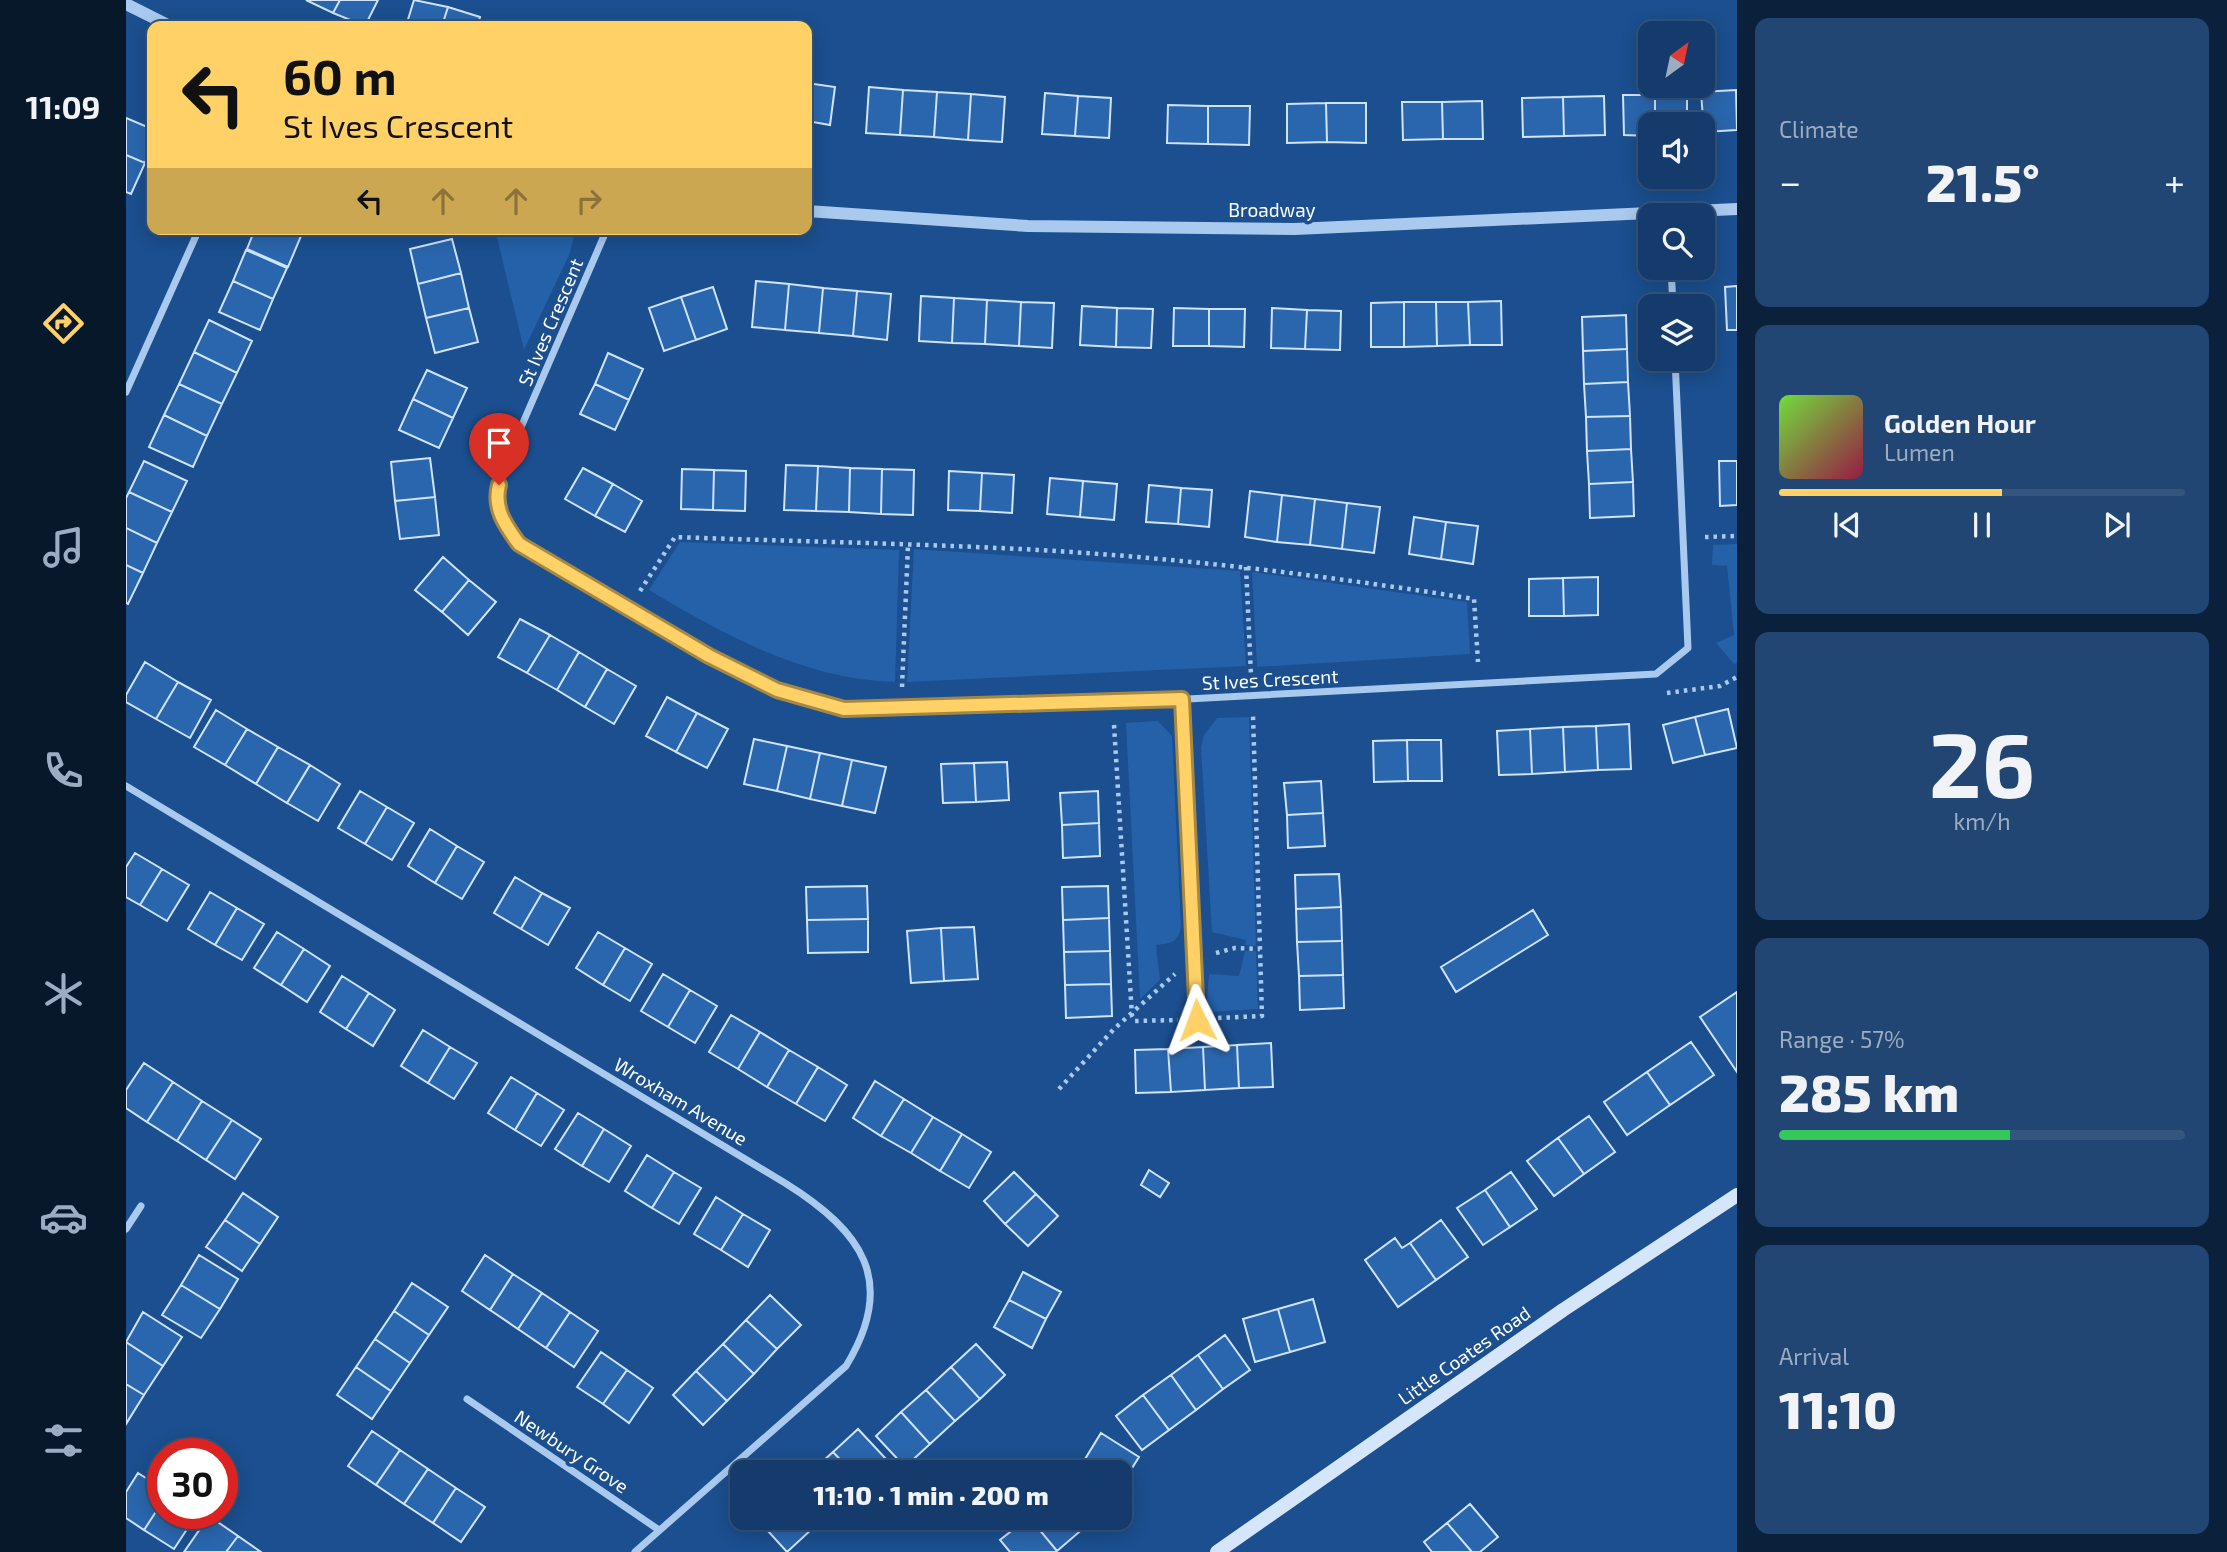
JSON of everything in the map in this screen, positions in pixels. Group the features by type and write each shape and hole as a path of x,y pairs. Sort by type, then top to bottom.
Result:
{"main road":[{"name":"Little Coates Road","path":"1225,1550 1563,1310 1737,1195"}],"street":[{"path":"126,4 160,21"},
{"name":"Broadway","path":"1715,211 1737,209"},
{"name":"Broadway","path":"812,211 1028,226 1295,229 1638,215"},
{"path":"126,392 196,235"},
{"name":"St Ives Crescent","path":"604,235 502,471 495,499 503,522 519,544 709,656 777,690 844,709 901,709 1252,696 1656,674"},
{"path":"1656,674 1688,648 1676,371"},
{"path":"1182,699 1197,1020"},
{"name":"Wroxham Avenue","path":"126,786 785,1182 820,1205 850,1234 869,1274 872,1307 863,1339 846,1366 635,1552"},
{"path":"126,1229 141,1206"},
{"name":"Newbury Grove","path":"467,1399 659,1530"}],"path":[{"path":"1683,537 1737,536"},
{"path":"629,607 675,537 1014,549 1246,567 1313,574 1474,599 1479,683"},
{"path":"901,709 908,545"},
{"path":"1246,567 1252,696"},
{"path":"1656,674 1656,693 1720,686 1737,677"},
{"path":"1059,1088 1114,1030 1193,958 1235,948 1260,949"}],"shaded area":[{"path":"496,235 574,235 569,255 524,350"},
{"path":"680,542 899,550 895,682 862,679 798,664 736,638 649,590"},
{"path":"1737,544 1737,663 1734,664 1716,643 1734,635 1727,566 1712,565 1713,545"},
{"path":"914,549 1240,571 1246,666 907,682"},
{"path":"1252,572 1467,602 1470,654 1257,667"},
{"path":"1249,717 1256,946 1245,945 1246,940 1212,932 1201,747 1204,735 1217,718"},
{"path":"1158,721 1172,736 1181,926 1173,941 1156,945 1160,980 1140,999 1126,723"},
{"path":"1245,951 1256,951 1258,1009 1206,1012 1209,974 1239,976"}],"building":[{"path":"306,0 340,0 333,13"},
{"path":"340,0 378,0 368,21 353,21 333,13"},
{"path":"414,0 448,7 444,21 408,21"},
{"path":"448,7 480,17 479,21 444,21"},
{"path":"812,84 835,87 830,125 812,122"},
{"path":"869,87 903,90 900,135 866,133"},
{"path":"903,90 937,92 934,137 900,135"},
{"path":"1736,90 1737,130 1715,131 1715,112 1702,112 1701,98 1715,98 1715,91"},
{"path":"937,92 971,94 968,140 934,137"},
{"path":"1045,93 1078,96 1075,136 1042,134"},
{"path":"971,94 1005,97 1002,142 968,140"},
{"path":"1623,95 1655,98 1655,112 1638,112 1638,136 1624,135"},
{"path":"1078,96 1111,98 1109,138 1075,136"},
{"path":"1604,96 1605,135 1564,136 1563,97"},
{"path":"1563,97 1564,136 1523,137 1522,98"},
{"path":"1655,98 1687,98 1687,112 1655,112"},
{"path":"1482,101 1483,139 1443,139 1442,102"},
{"path":"1402,102 1442,102 1443,139 1403,140"},
{"path":"1326,103 1366,103 1366,143 1327,142"},
{"path":"1326,103 1327,142 1287,143 1287,104"},
{"path":"1168,105 1208,106 1208,144 1167,143"},
{"path":"1208,106 1250,106 1249,145 1208,144"},
{"path":"126,118 147,127 147,158 145,163 126,155"},
{"path":"126,155 145,163 131,194 126,192"},
{"path":"253,235 301,236 288,267 247,249"},
{"path":"452,239 461,273 418,284 410,249"},
{"path":"246,250 287,268 273,299 233,281"},
{"path":"461,273 469,308 426,318 418,284"},
{"path":"233,281 273,299 260,330 219,312"},
{"path":"756,281 789,284 785,330 752,327"},
{"path":"789,284 823,288 819,333 785,330"},
{"path":"1737,286 1737,330 1727,330 1725,287"},
{"path":"713,287 727,329 696,340 681,297"},
{"path":"823,288 857,291 853,336 819,333"},
{"path":"857,291 891,294 887,340 853,336"},
{"path":"921,296 954,298 952,343 919,341"},
{"path":"681,297 696,340 664,351 649,308"},
{"path":"954,298 987,300 985,344 952,343"},
{"path":"987,300 1021,302 1019,346 985,344"},
{"path":"1501,301 1502,345 1470,345 1468,302"},
{"path":"1021,302 1054,303 1052,348 1019,346"},
{"path":"1404,302 1404,347 1371,347 1371,303"},
{"path":"1404,302 1436,302 1437,346 1404,347"},
{"path":"1436,302 1468,302 1470,345 1437,346"},
{"path":"1082,306 1117,308 1116,347 1080,345"},
{"path":"469,308 478,342 435,353 426,318"},
{"path":"1117,308 1153,309 1151,348 1116,347"},
{"path":"1174,308 1209,309 1209,346 1173,346"},
{"path":"1272,308 1307,310 1305,349 1271,348"},
{"path":"1209,309 1245,309 1244,347 1209,346"},
{"path":"1307,310 1341,311 1340,350 1305,349"},
{"path":"1626,315 1627,349 1583,351 1582,317"},
{"path":"209,320 252,341 237,373 194,352"},
{"path":"1627,349 1628,382 1584,384 1583,351"},
{"path":"194,352 237,373 222,404 179,384"},
{"path":"608,353 643,369 629,400 595,384"},
{"path":"427,370 467,388 453,418 413,399"},
{"path":"1628,382 1630,416 1586,417 1584,384"},
{"path":"179,384 222,404 207,436 164,415"},
{"path":"595,384 629,400 615,430 580,414"},
{"path":"413,399 453,418 439,448 399,430"},
{"path":"164,415 207,436 193,467 149,447"},
{"path":"1630,416 1631,449 1587,451 1586,417"},
{"path":"1631,449 1633,482 1589,484 1587,451"},
{"path":"430,458 435,497 395,501 391,462"},
{"path":"144,461 187,481 172,512 129,492"},
{"path":"1719,461 1737,461 1737,505 1720,506"},
{"path":"786,465 818,466 816,511 784,510"},
{"path":"818,466 850,468 849,512 816,511"},
{"path":"583,468 613,484 595,516 565,499"},
{"path":"850,468 882,469 881,514 849,512"},
{"path":"682,469 714,470 713,510 681,509"},
{"path":"882,469 914,470 913,515 881,514"},
{"path":"714,470 746,471 745,511 713,510"},
{"path":"949,471 982,473 980,511 948,510"},
{"path":"982,473 1014,475 1012,513 980,511"},
{"path":"1050,478 1083,481 1080,517 1047,514"},
{"path":"1083,481 1117,484 1114,520 1080,517"},
{"path":"1633,482 1634,516 1590,518 1589,484"},
{"path":"613,484 642,501 625,532 595,516"},
{"path":"1149,485 1181,488 1178,524 1146,522"},
{"path":"1181,488 1212,490 1209,527 1178,524"},
{"path":"1250,491 1282,495 1277,542 1245,537"},
{"path":"129,492 172,512 157,543 126,528 126,498"},
{"path":"1282,495 1315,499 1310,545 1277,542"},
{"path":"435,497 439,535 400,539 395,501"},
{"path":"1315,499 1347,503 1342,549 1310,545"},
{"path":"1347,503 1380,507 1374,553 1342,549"},
{"path":"1414,517 1446,522 1441,559 1409,554"},
{"path":"1446,522 1478,526 1473,564 1441,559"},
{"path":"126,528 157,543 143,573 126,565"},
{"path":"443,557 469,580 442,612 415,590"},
{"path":"126,565 143,573 128,604 126,603"},
{"path":"1598,577 1598,615 1564,616 1563,578"},
{"path":"1563,578 1564,616 1529,616 1529,579"},
{"path":"469,580 496,602 468,635 442,612"},
{"path":"520,619 550,635 527,673 498,657"},
{"path":"550,635 579,652 557,690 527,673"},
{"path":"579,652 607,669 585,707 557,690"},
{"path":"145,662 178,682 156,719 126,702 126,695"},
{"path":"607,669 636,686 614,724 585,707"},
{"path":"178,682 211,700 190,738 156,719"},
{"path":"667,697 697,713 676,752 646,736"},
{"path":"1728,709 1737,748 1705,755 1695,717"},
{"path":"216,710 247,729 225,765 194,747"},
{"path":"697,713 728,729 707,768 676,752"},
{"path":"1695,717 1705,755 1673,763 1663,725"},
{"path":"1629,724 1631,769 1598,770 1596,726"},
{"path":"1596,726 1598,770 1565,772 1563,727"},
{"path":"1563,727 1565,772 1532,774 1530,729"},
{"path":"247,729 278,747 256,784 225,765"},
{"path":"1530,729 1532,774 1499,775 1497,731"},
{"path":"754,739 787,746 777,791 744,784"},
{"path":"1407,740 1441,740 1442,781 1408,781"},
{"path":"1407,740 1408,781 1374,782 1373,741"},
{"path":"787,746 820,753 810,799 777,791"},
{"path":"278,747 310,765 287,803 256,784"},
{"path":"820,753 852,760 842,806 810,799"},
{"path":"852,760 886,767 875,813 842,806"},
{"path":"1007,762 1009,800 976,802 974,763"},
{"path":"974,763 976,802 943,803 941,764"},
{"path":"310,765 340,784 318,821 287,803"},
{"path":"1321,781 1323,813 1287,815 1284,783"},
{"path":"360,791 387,807 365,844 338,828"},
{"path":"1098,791 1099,823 1062,825 1060,793"},
{"path":"387,807 414,823 392,860 365,844"},
{"path":"1323,813 1325,846 1288,848 1287,815"},
{"path":"1099,823 1100,856 1063,858 1062,825"},
{"path":"430,829 457,846 435,883 408,866"},
{"path":"457,846 484,862 462,899 435,883"},
{"path":"135,853 162,869 140,905 126,897 126,867"},
{"path":"162,869 189,885 167,921 140,905"},
{"path":"1339,874 1341,907 1296,909 1295,875"},
{"path":"515,877 542,893 521,929 494,913"},
{"path":"867,886 868,919 807,920 806,887"},
{"path":"1108,886 1109,918 1063,920 1062,887"},
{"path":"210,892 237,908 215,945 188,929"},
{"path":"542,893 570,908 548,945 521,929"},
{"path":"1341,907 1342,941 1297,942 1296,909"},
{"path":"237,908 264,924 242,960 215,945"},
{"path":"1533,910 1548,935 1456,992 1441,967"},
{"path":"1109,918 1110,951 1064,952 1063,920"},
{"path":"868,919 868,952 808,953 807,920"},
{"path":"974,927 978,979 944,981 941,928"},
{"path":"941,928 944,981 911,983 907,931"},
{"path":"277,932 304,949 281,985 254,968"},
{"path":"598,932 625,948 603,985 576,968"},
{"path":"1342,941 1343,975 1299,976 1297,942"},
{"path":"625,948 652,964 630,1001 603,985"},
{"path":"304,949 330,966 307,1002 281,985"},
{"path":"1110,951 1111,984 1065,985 1064,952"},
{"path":"663,974 690,990 668,1027 641,1011"},
{"path":"1343,975 1344,1008 1300,1010 1299,976"},
{"path":"342,976 369,993 346,1029 320,1012"},
{"path":"1111,984 1112,1016 1066,1018 1065,985"},
{"path":"690,990 717,1006 695,1043 668,1027"},
{"path":"1737,992 1737,1072 1700,1017"},
{"path":"369,993 395,1010 373,1046 346,1029"},
{"path":"731,1015 760,1032 738,1069 709,1052"},
{"path":"423,1030 450,1047 428,1083 401,1066"},
{"path":"760,1032 789,1050 767,1087 738,1069"},
{"path":"1691,1042 1714,1075 1670,1105 1647,1072"},
{"path":"1271,1043 1273,1087 1239,1088 1237,1045"},
{"path":"1237,1045 1239,1088 1205,1090 1203,1047"},
{"path":"450,1047 477,1063 454,1099 428,1083"},
{"path":"1203,1047 1205,1090 1171,1092 1168,1049"},
{"path":"1168,1049 1171,1092 1136,1093 1135,1050"},
{"path":"789,1050 818,1067 796,1104 767,1087"},
{"path":"144,1063 173,1082 147,1122 126,1108 126,1090"},
{"path":"818,1067 847,1085 825,1121 796,1104"},
{"path":"1647,1072 1670,1105 1627,1135 1604,1102"},
{"path":"511,1077 537,1093 515,1130 488,1113"},
{"path":"875,1081 904,1099 881,1136 853,1118"},
{"path":"173,1082 202,1101 177,1141 147,1122"},
{"path":"537,1093 564,1110 541,1146 515,1130"},
{"path":"904,1099 933,1117 911,1153 881,1136"},
{"path":"202,1101 232,1120 206,1160 177,1141"},
{"path":"578,1113 604,1129 582,1166 555,1149"},
{"path":"1589,1116 1615,1152 1584,1174 1558,1138"},
{"path":"933,1117 962,1134 940,1171 911,1153"},
{"path":"232,1120 261,1139 235,1179 206,1160"},
{"path":"604,1129 631,1146 609,1182 582,1166"},
{"path":"962,1134 991,1152 969,1188 940,1171"},
{"path":"1558,1138 1584,1174 1554,1196 1527,1161"},
{"path":"647,1155 674,1172 652,1208 625,1191"},
{"path":"1149,1170 1169,1183 1160,1197 1141,1185"},
{"path":"674,1172 701,1188 679,1224 652,1208"},
{"path":"1014,1172 1036,1194 1005,1224 984,1201"},
{"path":"1511,1172 1537,1209 1510,1227 1485,1190"},
{"path":"1485,1190 1510,1227 1483,1245 1457,1208"},
{"path":"243,1193 278,1217 260,1244 225,1220"},
{"path":"1036,1194 1058,1216 1028,1246 1005,1224"},
{"path":"716,1197 743,1214 721,1250 694,1234"},
{"path":"743,1214 770,1230 748,1267 721,1250"},
{"path":"225,1220 260,1244 242,1271 206,1247"},
{"path":"1441,1220 1468,1257 1436,1280 1410,1243"},
{"path":"1395,1238 1402,1248 1410,1243 1436,1280 1398,1307 1365,1260"},
{"path":"199,1255 238,1279 220,1309 181,1285"},
{"path":"485,1255 513,1274 490,1310 462,1291"},
{"path":"1023,1272 1061,1292 1046,1319 1009,1300"},
{"path":"513,1274 542,1293 518,1329 490,1310"},
{"path":"412,1283 448,1307 429,1335 394,1311"},
{"path":"181,1285 220,1309 201,1338 162,1315"},
{"path":"542,1293 570,1312 546,1348 518,1329"},
{"path":"770,1295 801,1325 777,1349 746,1320"},
{"path":"1313,1299 1325,1342 1290,1352 1278,1309"},
{"path":"1009,1300 1046,1319 1032,1348 994,1327"},
{"path":"1278,1309 1290,1352 1255,1362 1243,1319"},
{"path":"394,1311 429,1335 410,1363 375,1339"},
{"path":"143,1312 182,1337 163,1366 126,1342"},
{"path":"570,1312 598,1331 574,1367 546,1348"},
{"path":"746,1320 777,1349 754,1374 723,1344"},
{"path":"1225,1335 1250,1370 1223,1389 1198,1355"},
{"path":"375,1339 410,1363 391,1391 356,1367"},
{"path":"126,1342 163,1366 144,1395 126,1384"},
{"path":"723,1344 754,1374 727,1401 696,1371"},
{"path":"976,1344 1005,1375 980,1399 951,1367"},
{"path":"601,1352 627,1370 603,1404 577,1387"},
{"path":"1198,1355 1223,1389 1196,1410 1171,1375"},
{"path":"356,1367 391,1391 372,1419 337,1395"},
{"path":"951,1367 980,1399 955,1421 926,1390"},
{"path":"627,1370 653,1388 629,1423 603,1404"},
{"path":"696,1371 727,1401 703,1425 673,1395"},
{"path":"1171,1375 1196,1410 1169,1430 1143,1395"},
{"path":"126,1384 144,1395 126,1424"},
{"path":"926,1390 955,1421 930,1444 901,1412"},
{"path":"1143,1395 1169,1430 1142,1450 1116,1416"},
{"path":"901,1412 930,1444 913,1460 898,1460 876,1436"},
{"path":"858,1429 887,1460 841,1460 833,1452"},
{"path":"372,1431 400,1450 376,1485 348,1466"},
{"path":"1101,1433 1139,1457 1132,1468 1132,1460 1084,1460"},
{"path":"400,1450 428,1469 404,1504 376,1485"},
{"path":"833,1452 841,1460 824,1460"},
{"path":"428,1469 456,1488 433,1523 404,1504"},
{"path":"138,1473 147,1479 147,1525 144,1530 126,1518 126,1492"},
{"path":"456,1488 485,1507 461,1542 433,1523"},
{"path":"1470,1504 1498,1537 1480,1552 1472,1552 1447,1523"},
{"path":"1447,1523 1472,1552 1432,1552 1424,1542"},
{"path":"147,1525 147,1529 187,1529 174,1549 144,1530"},
{"path":"200,1529 228,1529 238,1536 226,1552 184,1552"},
{"path":"767,1530 811,1530 787,1552"},
{"path":"1013,1530 1040,1530 1057,1551 1010,1552 1000,1540"},
{"path":"1040,1530 1082,1530 1057,1551"},
{"path":"238,1536 261,1552 226,1552"}],"route":[{"path":"499,485 495,499 503,522 519,544 709,656 777,690 844,709 1182,699 1197,1020"}]}
